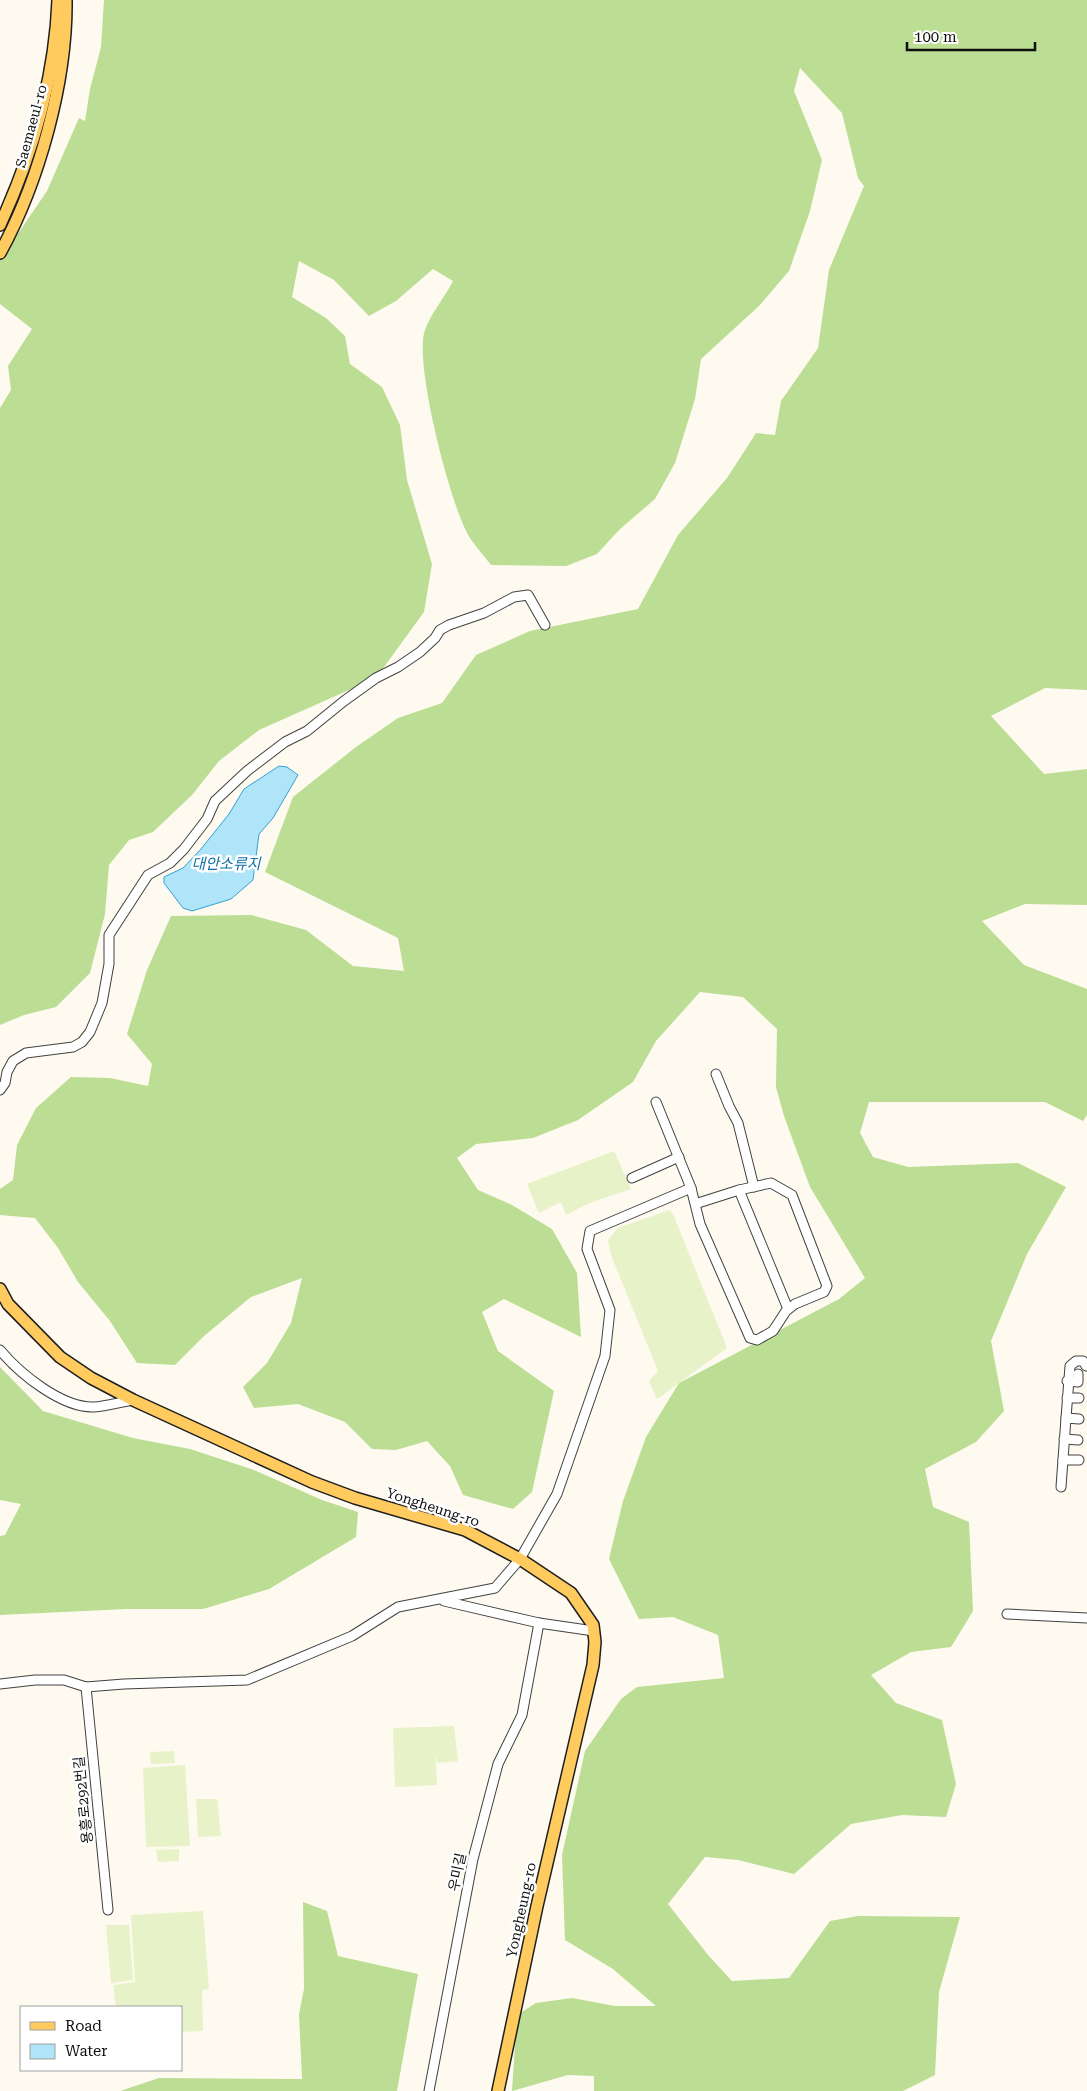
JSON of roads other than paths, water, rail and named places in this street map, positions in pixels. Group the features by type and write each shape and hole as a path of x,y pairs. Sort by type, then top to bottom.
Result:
{"main road":[{"name":"Saemaeul-ro","path":"0,225 18,184 33,142 45,98 54,60 58,0"},
{"name":"Saemaeul-ro","path":"0,253 11,233 49,126 62,60 66,0"},
{"name":"Yongheung-ro","path":"0,1289 8,1304 60,1357 91,1378 133,1400 312,1482 355,1498 465,1530 520,1559 571,1593 593,1625 596,1642 593,1665 542,1884 498,2091"}],"street":[{"path":"0,1090 5,1083 7,1072 13,1061 26,1053 73,1047 82,1042 90,1032 102,1003 109,964 109,935 148,875 170,863 184,849 207,819 215,801 247,771 285,742 307,732 344,701 376,678 398,668 420,652 435,638 440,630 449,624 484,613 514,597 528,595 545,625"},
{"path":"716,1074 738,1124 754,1187"},
{"path":"656,1102 691,1188 695,1204 700,1224 750,1338 757,1340 773,1332 788,1309 824,1292 826,1286 792,1195 771,1183 739,1190 695,1204"},
{"path":"632,1178 679,1157"},
{"path":"0,1684 35,1680 64,1680 86,1688 124,1684 247,1680 352,1636 398,1607 495,1588 520,1559 557,1494 605,1356 610,1310 587,1249 590,1231 691,1188"},
{"path":"739,1190 788,1309"},
{"path":"0,1350 24,1374 60,1399 93,1407 133,1400"},
{"path":"1061,1487 1070,1366 1076,1361 1083,1361 1086,1366"},
{"path":"1068,1382 1078,1382 1078,1374"},
{"path":"1067,1398 1079,1398"},
{"path":"1066,1418 1079,1419"},
{"path":"1064,1440 1078,1440"},
{"path":"1063,1460 1079,1460"},
{"path":"438,1600 539,1623 594,1631"},
{"path":"1007,1614 1087,1618"},
{"name":"우미길","path":"429,2091 473,1859 498,1764 522,1715 539,1623"},
{"name":"용흥로292번길","path":"86,1688 108,1910"}],"water":[{"name":"대안소류지","path":"279,766 287,767 298,775 273,818 259,834 253,880 231,899 192,911 183,908 164,883 164,877 183,868 201,849 229,814 244,789"}]}
